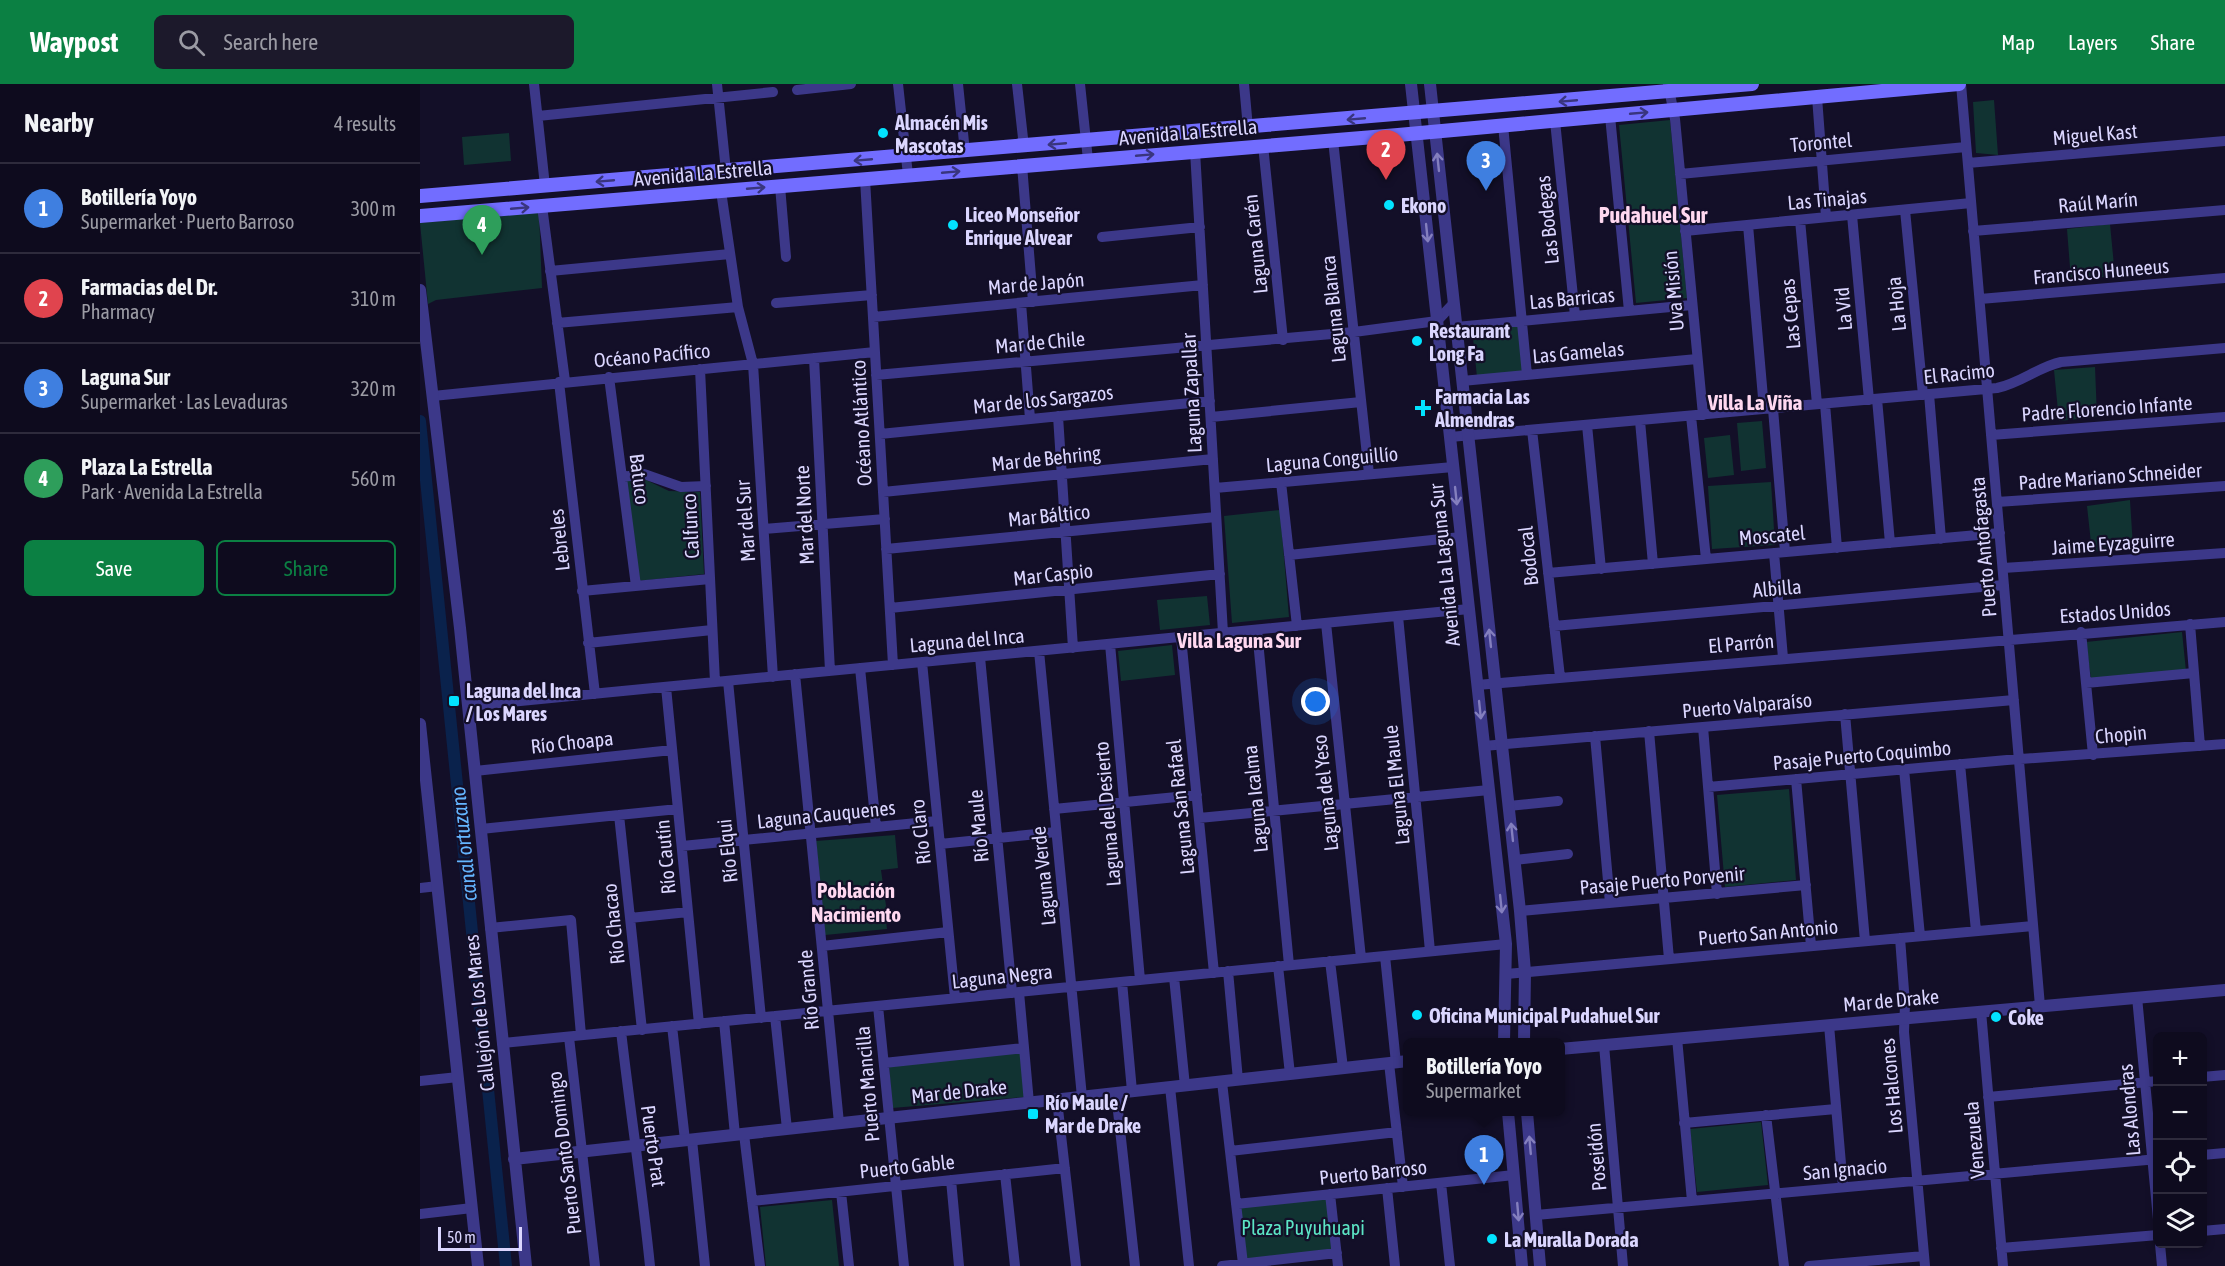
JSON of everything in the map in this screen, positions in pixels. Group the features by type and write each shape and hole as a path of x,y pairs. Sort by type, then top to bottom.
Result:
{"main road":[{"name":"Avenida La Estrella","path":"420,196 1432,113 1669,88 1752,84"},
{"name":"Avenida La Estrella","path":"420,216 1416,133 1960,84"}],"street":[{"path":"534,84 545,186"},
{"path":"717,84 726,171"},
{"path":"797,90 851,84"},
{"path":"898,84 908,175"},
{"path":"958,84 965,152"},
{"path":"1017,84 1023,147"},
{"path":"1080,84 1088,160"},
{"path":"1244,84 1248,128"},
{"name":"Avenida La Laguna Sur","path":"1412,84 1506,944 1504,1038"},
{"name":"Avenida La Laguna Sur","path":"1430,84 1515,860 1525,972 1524,1038"},
{"name":"Puerto Antofagasta","path":"1960,84 2040,1006"},
{"name":"Uva Misión","path":"1669,88 1680,174 1703,415"},
{"path":"538,116 773,92"},
{"path":"1817,97 1826,217"},
{"path":"1610,116 1629,311"},
{"name":"Las Bodegas","path":"1555,121 1575,316"},
{"path":"1503,125 1527,375"},
{"name":"Laguna Blanca","path":"1333,140 1369,474"},
{"name":"Miguel Kast","path":"1968,163 2225,141"},
{"name":"Laguna Carén","path":"1263,146 1283,340"},
{"name":"Torontel","path":"1680,174 1966,147"},
{"name":"Laguna Zapallar","path":"1195,151 1223,633"},
{"path":"1022,165 1033,302"},
{"name":"Océano Atlántico","path":"866,179 893,665"},
{"path":"780,186 786,257"},
{"name":"Mar del Sur","path":"721,191 738,307 753,364 773,676"},
{"name":"Las Tinajas","path":"1685,231 1971,203"},
{"name":"Lebreles","path":"542,206 557,323 582,591 595,694"},
{"name":"La Hoja","path":"1905,210 1941,539"},
{"name":"Raúl Marín","path":"1973,231 2225,210"},
{"name":"La Vid","path":"1852,215 1890,543"},
{"name":"Las Cepas","path":"1800,220 1837,548"},
{"path":"1748,225 1768,409 1780,553 1779,606 1783,658"},
{"path":"1102,237 1200,227"},
{"path":"550,271 730,254"},
{"name":"Francisco Huneeus","path":"1980,299 2225,278"},
{"name":"Mar de Japón","path":"873,317 1203,285"},
{"name":"Callejón de Los Mares","path":"420,290 468,706 526,1266"},
{"path":"776,303 872,295"},
{"path":"1021,303 1030,419"},
{"path":"1437,321 1453,304"},
{"name":"Las Barricas","path":"1456,327 1692,305"},
{"path":"557,323 738,307"},
{"name":"Mar de Chile","path":"876,375 1283,340 1437,321"},
{"name":"El Racimo","path":"1450,437 1987,389 2012,384 2061,362 2225,348"},
{"name":"Océano Pacífico","path":"433,396 875,352"},
{"name":"Mar del Norte","path":"814,358 830,671"},
{"name":"Las Gamelas","path":"1462,381 1698,359"},
{"name":"Calfunco","path":"700,369 714,682"},
{"name":"Batuco","path":"609,377 636,586"},
{"name":"Mar de los Sargazos","path":"880,434 1210,401"},
{"path":"1210,417 1361,402"},
{"path":"1058,416 1073,648"},
{"path":"1691,416 1706,559"},
{"name":"Padre Florencio Infante","path":"1991,435 2225,417"},
{"path":"1640,421 1653,564"},
{"path":"1587,425 1600,569"},
{"name":"Bodocal","path":"1533,430 1560,677"},
{"name":"Mar de Behring","path":"883,492 1213,459"},
{"name":"Laguna Conguillío","path":"1215,488 1453,467"},
{"path":"622,477 644,474 681,487 706,486"},
{"path":"1281,482 1297,626"},
{"name":"Padre Mariano Schneider","path":"1997,502 2225,486"},
{"name":"Mar Báltico","path":"886,549 1216,517"},
{"path":"764,529 885,519"},
{"name":"Moscatel","path":"1548,573 2000,533"},
{"path":"1289,555 1461,537"},
{"name":"Jaime Eyzaguirre","path":"2002,568 2225,553"},
{"name":"Mar Caspio","path":"890,608 1220,574"},
{"path":"582,591 710,579"},
{"name":"Albilla","path":"1554,626 2004,585"},
{"name":"Laguna del Inca","path":"468,706 1469,609"},
{"name":"Laguna El Maule","path":"1398,616 1430,951"},
{"name":"Estados Unidos","path":"2008,638 2225,622"},
{"name":"Laguna del Yeso","path":"1326,623 1360,958"},
{"path":"2190,624 2200,746"},
{"path":"588,642 712,630"},
{"name":"Laguna Icalma","path":"1257,630 1274,811 1290,1074"},
{"path":"2081,632 2093,755"},
{"name":"Laguna San Rafael","path":"1181,637 1214,972"},
{"name":"El Parrón","path":"1477,685 2008,638"},
{"name":"Laguna del Desierto","path":"1110,644 1140,980"},
{"name":"Laguna Verde","path":"1039,651 1082,1097"},
{"name":"Río Maule","path":"980,657 997,838 1029,1103"},
{"name":"Río Claro","path":"922,662 955,998"},
{"path":"860,668 876,827"},
{"path":"2086,683 2194,673"},
{"name":"Río Grande","path":"795,674 839,1124"},
{"name":"Río Elqui","path":"728,681 761,1018"},
{"name":"Río Cautín","path":"666,687 699,1024"},
{"name":"Puerto Valparaíso","path":"1484,746 2014,700"},
{"path":"1845,714 1865,941"},
{"path":"420,724 478,1266"},
{"path":"1703,727 1717,894"},
{"path":"1649,731 1669,959"},
{"path":"1595,736 1610,903"},
{"name":"Chopin","path":"2019,761 2225,744"},
{"name":"Río Choapa","path":"475,771 672,750"},
{"name":"Pasaje Puerto Coquimbo","path":"1708,787 1960,764 2019,761"},
{"path":"1960,764 1976,931"},
{"path":"1904,769 1920,936"},
{"path":"1796,779 1811,946"},
{"path":"1199,818 1489,790"},
{"path":"1054,809 1197,795"},
{"path":"1509,806 1558,801"},
{"path":"480,829 678,809"},
{"name":"Río Chacao","path":"620,815 642,1029"},
{"name":"Laguna Cauquenes","path":"682,846 938,821"},
{"path":"940,844 1056,832"},
{"path":"1515,860 1568,854"},
{"name":"Pasaje Puerto Porvenir","path":"1520,911 1806,885"},
{"path":"420,888 438,886"},
{"path":"630,918 688,912"},
{"path":"490,928 571,920 581,1035"},
{"name":"Puerto San Antonio","path":"1506,974 2034,926"},
{"path":"822,945 948,932"},
{"name":"Los Halcones","path":"1900,938 1917,1181 1925,1261"},
{"name":"Laguna Negra","path":"502,1043 1506,944"},
{"path":"1384,956 1397,1062 1397,1132 1403,1186"},
{"path":"1330,961 1343,1068"},
{"path":"1228,971 1238,1080"},
{"path":"1174,977 1185,1086"},
{"path":"1122,982 1132,1091"},
{"name":"Mar de Drake","path":"1565,1048 2225,990"},
{"name":"Las Alondras","path":"2137,997 2153,1144"},
{"name":"Puerto Mancilla","path":"878,1006 904,1266"},
{"name":"Venezuela","path":"1981,1011 2003,1266"},
{"path":"775,1016 787,1129"},
{"path":"724,1021 760,1266"},
{"path":"1829,1025 1843,1187"},
{"path":"672,1026 705,1266"},
{"name":"Puerto Prat","path":"621,1032 650,1266"},
{"name":"Puerto Santo Domingo","path":"569,1037 595,1266"},
{"path":"1677,1038 1692,1201"},
{"name":"Poseidón","path":"1604,1045 1623,1266"},
{"path":"884,1063 1024,1048"},
{"name":"Mar de Drake","path":"514,1159 1397,1062"},
{"path":"2207,1077 2225,1075"},
{"path":"420,1081 458,1077"},
{"path":"1222,1082 1243,1264"},
{"path":"1988,1097 2153,1082"},
{"path":"1170,1087 1189,1266"},
{"path":"1116,1093 1135,1266"},
{"path":"1058,1100 1076,1266"},
{"path":"1684,1123 1836,1109"},
{"path":"1766,1115 1784,1266"},
{"path":"1508,1116 1522,1266"},
{"path":"1527,1116 1540,1266"},
{"path":"1230,1151 1397,1132"},
{"path":"2207,1155 2225,1153"},
{"name":"San Ignacio","path":"1536,1215 2153,1159"},
{"name":"Puerto Gable","path":"752,1202 1065,1168"},
{"path":"1005,1174 1015,1266"},
{"name":"Puerto Barroso","path":"1236,1204 1514,1175"},
{"path":"951,1180 959,1266"},
{"path":"1441,1183 1450,1266"},
{"path":"1387,1188 1395,1266"},
{"path":"841,1192 849,1266"},
{"path":"1330,1194 1338,1266"},
{"path":"420,1214 472,1208"},
{"path":"2207,1231 2225,1229"},
{"path":"2001,1248 2153,1234"},
{"path":"2160,1248 2162,1266"},
{"path":"1222,1266 1337,1253"},
{"path":"1809,1266 1925,1261"}],"green space":[{"path":"1994,100 1998,155 1976,153 1973,102"},
{"path":"1670,120 1687,298 1636,303 1619,125"},
{"path":"509,133 511,161 464,165 462,137"},
{"path":"539,212 542,288 436,300 428,304 420,223"},
{"path":"2110,224 2115,276 2071,280 2067,229"},
{"path":"1519,323 1523,371 1477,377 1472,328"},
{"path":"2095,367 2097,417 2059,421 2054,370"},
{"path":"1762,421 1766,468 1741,471 1737,423"},
{"path":"1730,435 1734,475 1708,478 1704,438"},
{"path":"644,479 669,491 700,492 704,574 638,581 626,480"},
{"path":"1771,482 1775,545 1712,549 1708,486"},
{"path":"2130,500 2133,547 2092,552 2087,506"},
{"path":"1280,510 1289,617 1232,623 1224,516"},
{"path":"1207,596 1210,625 1160,630 1157,600"},
{"path":"2182,632 2186,671 2091,679 2086,642"},
{"path":"1172,645 1175,675 1121,681 1118,651"},
{"path":"1789,789 1796,880 1725,887 1717,795"},
{"path":"895,835 898,868 881,870 888,920 886,921 887,929 825,935 816,841"},
{"path":"1020,1052 1025,1097 892,1108 889,1065"},
{"path":"1761,1122 1768,1185 1697,1192 1690,1129"},
{"name":"Plaza Puyuhuapi","path":"1324,1198 1328,1201 1334,1247 1329,1251 1246,1259 1241,1207"},
{"path":"832,1200 839,1266 766,1266 760,1207"}],"waterway":[{"name":"canal ortuzano","path":"420,421 506,1266"}],"place":[{"name":"Almacén Mis Mascotas","path":"883,133"},
{"name":"Farmacias del Dr.","path":"1386,180"},
{"name":"Laguna Sur","path":"1486,191"},
{"name":"Ekono","path":"1389,205"},
{"name":"Liceo Monseñor Enrique Alvear","path":"953,225"},
{"name":"Plaza La Estrella","path":"482,255"},
{"name":"Restaurant Long Fa","path":"1417,341"},
{"name":"Farmacia Las Almendras","path":"1423,408"},
{"name":"Laguna del Inca / Los Mares","path":"454,701"},
{"name":"Oficina Municipal Pudahuel Sur","path":"1417,1015"},
{"name":"Coke","path":"1996,1017"},
{"name":"Río Maule / Mar de Drake","path":"1033,1114"},
{"name":"Botillería Yoyo","path":"1484,1185"},
{"name":"La Muralla Dorada","path":"1492,1239"}],"district":[{"name":"Pudahuel Sur","path":"1653,215"},
{"name":"Villa La Viña","path":"1755,402"},
{"name":"Villa Laguna Sur","path":"1239,640"},
{"name":"Población Nacimiento","path":"856,902"}]}
